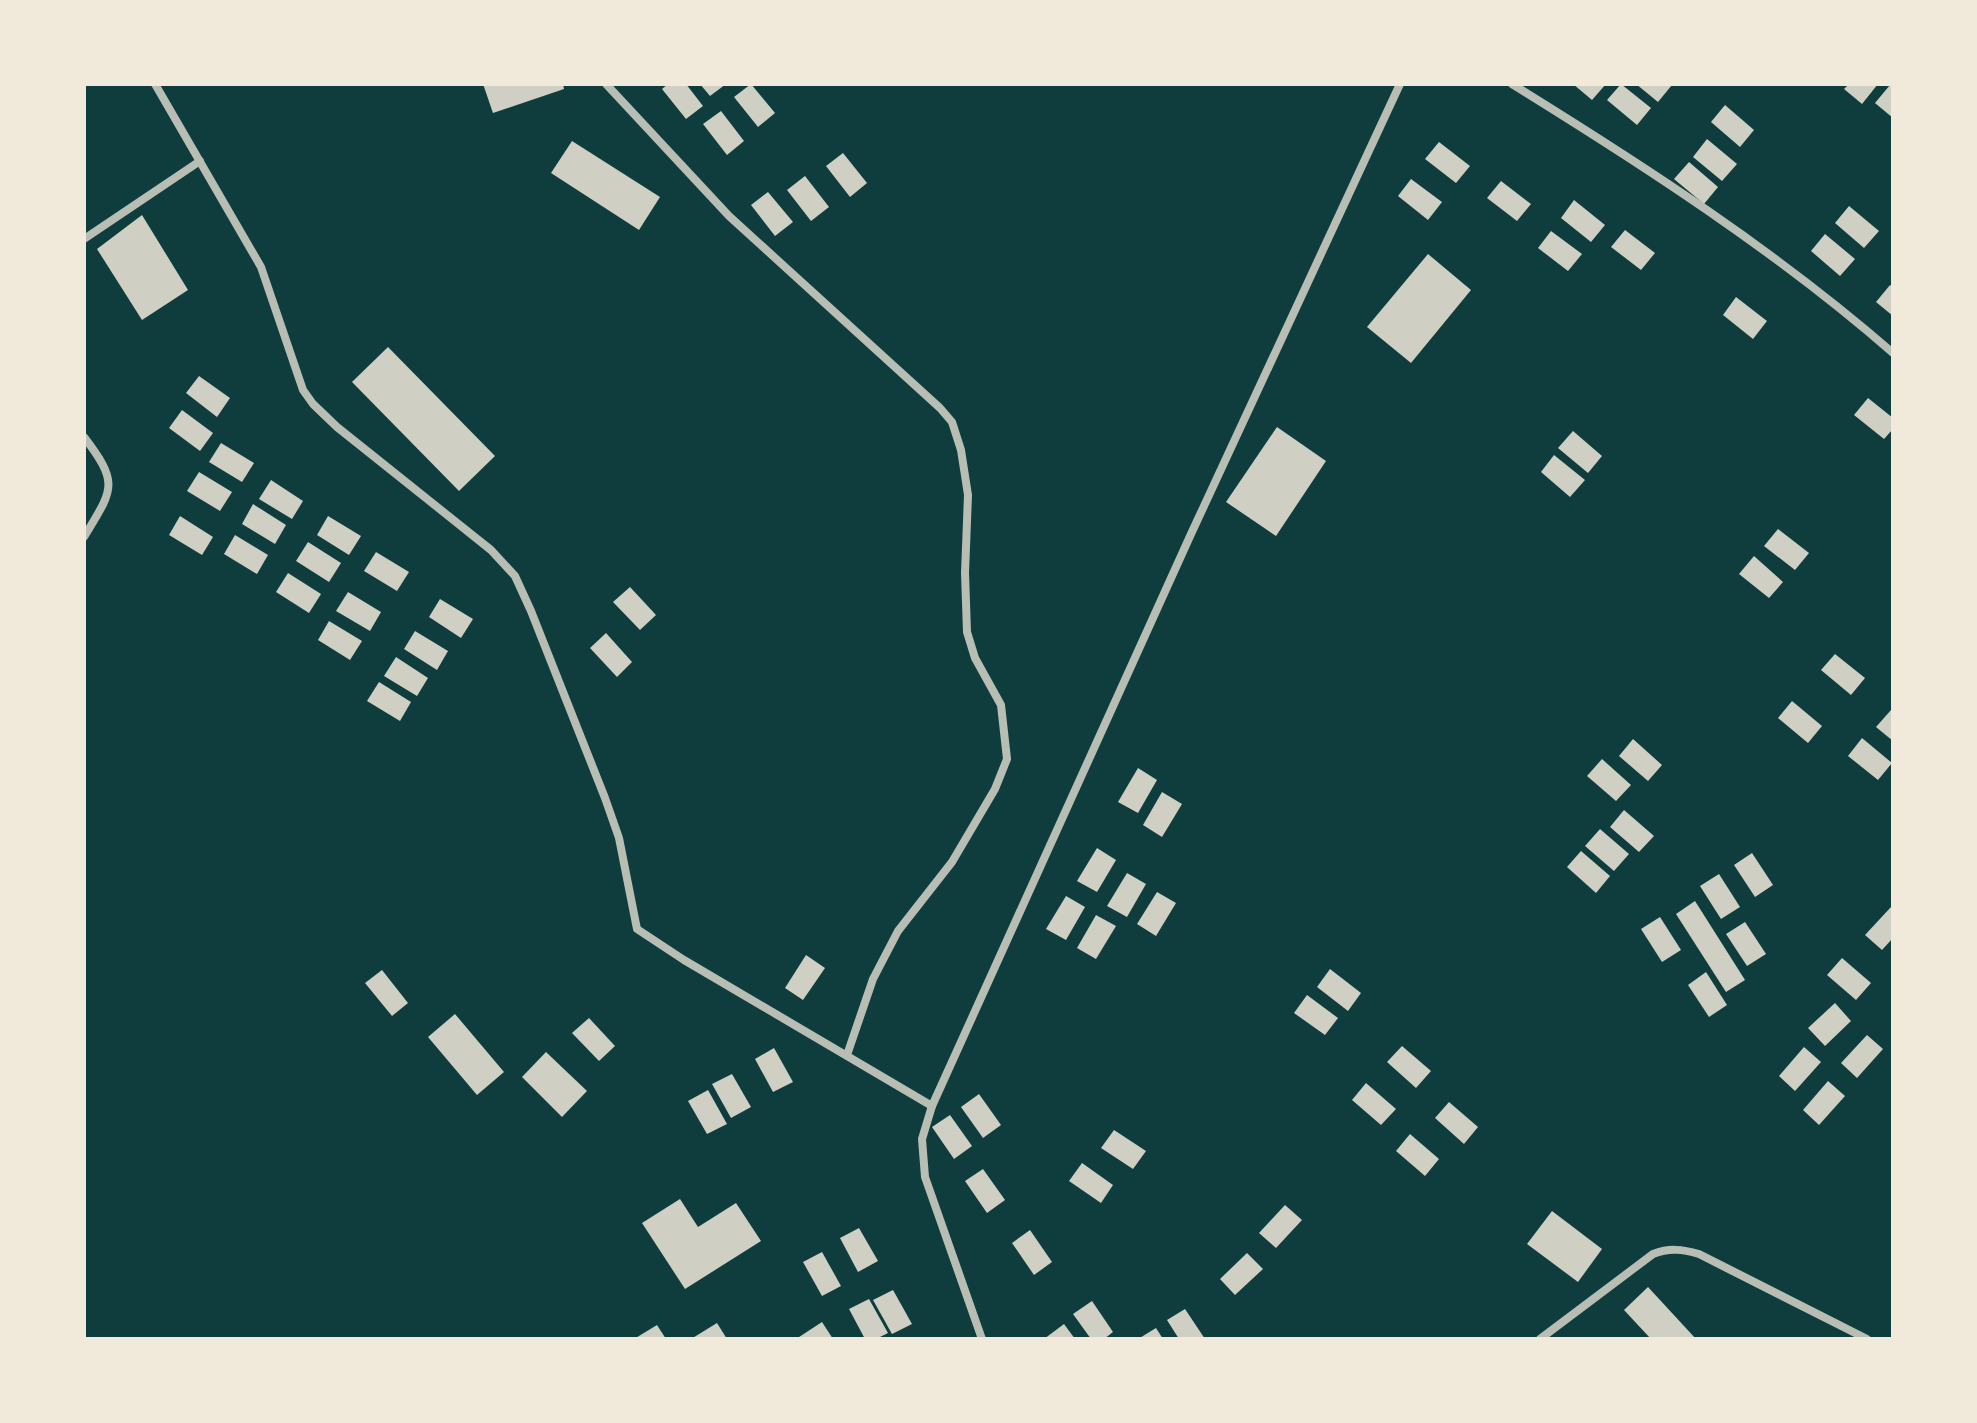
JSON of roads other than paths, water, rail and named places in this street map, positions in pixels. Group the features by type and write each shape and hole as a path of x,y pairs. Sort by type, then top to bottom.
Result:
{"street":[{"path":"155,84 261,267 303,390 313,404 337,427 491,550 515,576 543,640 619,838 633,923 641,933 684,960 932,1106"},
{"path":"606,84 729,216 940,408 952,422 961,450 968,495 965,573 967,632 975,658 1001,705 1007,759 995,789 952,862 898,931 873,979 847,1055"},
{"path":"982,1339 925,1177 922,1139 932,1106 1400,84"},
{"path":"1512,84 1758,247 1893,353"},
{"path":"84,239 200,161"},
{"path":"84,437 106,465 109,487 105,502 84,537"},
{"path":"1540,1339 1653,1254 1683,1249 1699,1254 1867,1339"}]}
